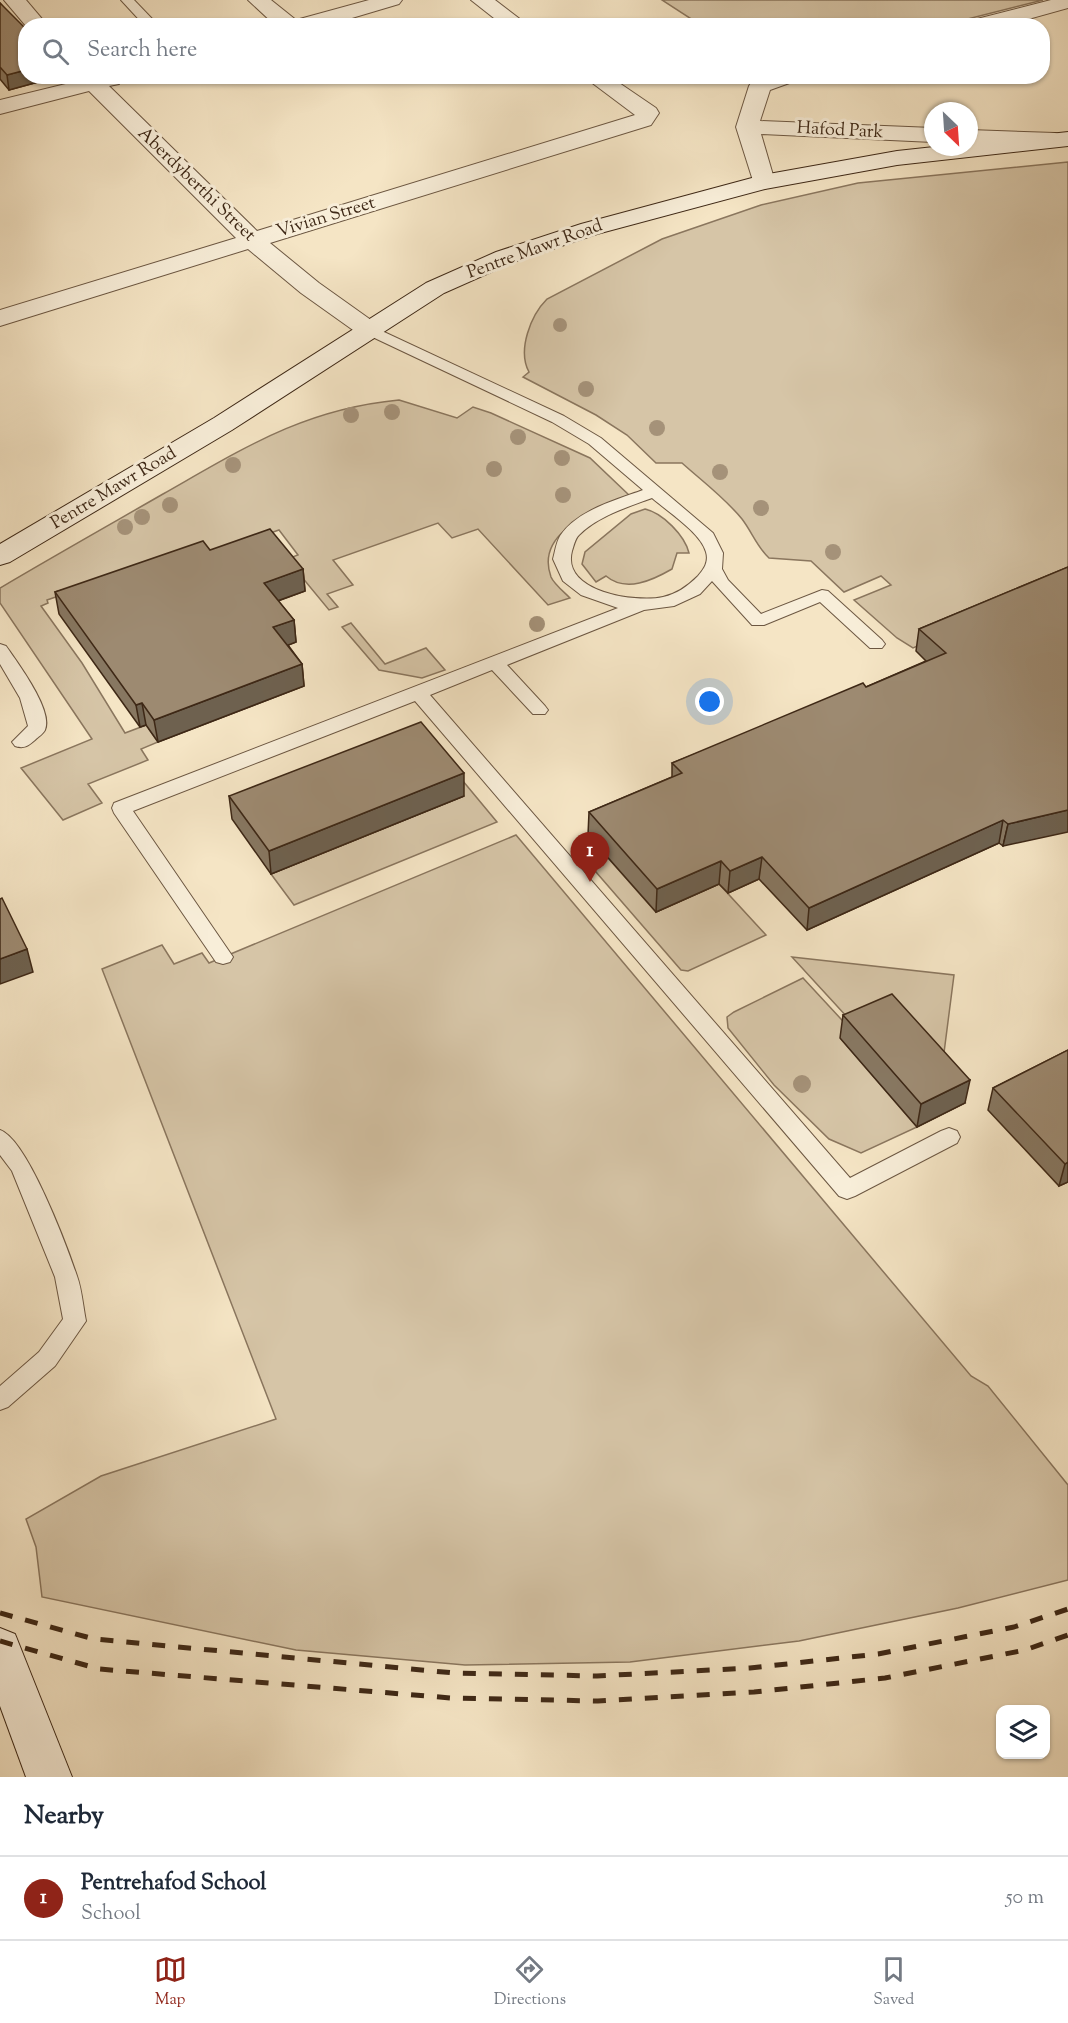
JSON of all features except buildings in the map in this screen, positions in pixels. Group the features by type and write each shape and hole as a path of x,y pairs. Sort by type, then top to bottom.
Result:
{"street":[{"path":"14,0 31,18"},
{"path":"258,0 280,18"},
{"path":"323,18 366,3 392,0"},
{"path":"481,0 507,18"},
{"path":"1007,18 1068,2"},
{"path":"0,107 76,84"},
{"name":"Aberdyberthi Street","path":"93,84 253,241 310,288 369,330"},
{"name":"Vivian Street","path":"0,318 644,120 648,113 606,84"},
{"path":"763,182 747,127 760,86 765,84"},
{"name":"Hafod Park","path":"747,127 924,135"},
{"path":"978,136 1062,140"},
{"name":"Pentre Mawr Road","path":"0,556 223,424 435,288 505,257 589,229 763,182 897,158 1062,140"},
{"path":"0,1648 49,1777"}],"lane":[{"path":"127,0 145,18"},
{"path":"369,330 558,419 595,441 654,491 707,537 715,553 714,569 705,584 688,595 666,603 641,605 616,603 593,596 575,584 564,569 561,554 567,539 579,526 654,491"},
{"path":"714,569 721,583 758,621 822,595 876,644"},
{"path":"223,957 121,808 641,605"},
{"path":"0,651 38,718 37,728 21,742"},
{"path":"495,663 539,710"},
{"path":"418,693 847,1190 949,1137"},
{"path":"0,1139 21,1167 66,1277 75,1321 47,1359 0,1400"}],"shaded area":[{"path":"662,0 1043,0 972,18 690,18"},
{"path":"1068,162 1068,581 913,648 897,638 854,600 891,585 881,576 844,592 811,561 769,558 735,511 682,463 656,463 627,435 596,415 523,377 529,372 524,354 531,323 547,299 662,239 761,205 858,183"},
{"path":"399,400 457,418 473,407 491,413 590,458 630,496 572,524 560,535 552,547 548,561 551,577 570,598 548,605 478,529 452,538 438,523 333,560 353,585 327,594 338,607 329,610 287,559 298,555 279,530 207,555 200,547 47,600 48,603 41,606 82,663 125,733 292,670 149,729 158,742 141,749 148,760 88,784 102,803 63,820 21,768 92,739 0,603 0,588 248,446 333,412"},
{"path":"645,509 659,515 672,526 687,546 689,553 677,553 672,569 648,581 622,584 606,576 596,582 582,564 585,552 631,514"},
{"path":"351,623 385,664 426,648 445,670 422,678 379,670 342,627"},
{"path":"443,757 497,822 294,905 271,874 464,796"},
{"path":"516,835 971,1376 988,1386 1068,1485 1068,1580 958,1608 799,1641 630,1662 465,1665 296,1650 42,1597 36,1547 26,1519 101,1476 276,1419 102,969 162,945 174,964 202,953 209,963"},
{"path":"601,850 656,912 719,884 766,935 688,971 681,970 583,857"},
{"path":"792,957 954,975 941,1076 848,1018"},
{"path":"803,978 853,1032 841,1039 917,1127 861,1153 829,1139 774,1085 728,1028 727,1017 734,1012"}],"railway":[{"path":"0,1613 94,1639 454,1673 597,1676 750,1668 878,1654 1014,1627 1068,1609"},
{"path":"0,1641 99,1669 451,1698 598,1701 754,1692 885,1678 1025,1650 1068,1635"}],"place":[{"name":"Pentrehafod School","path":"590,882"}]}
